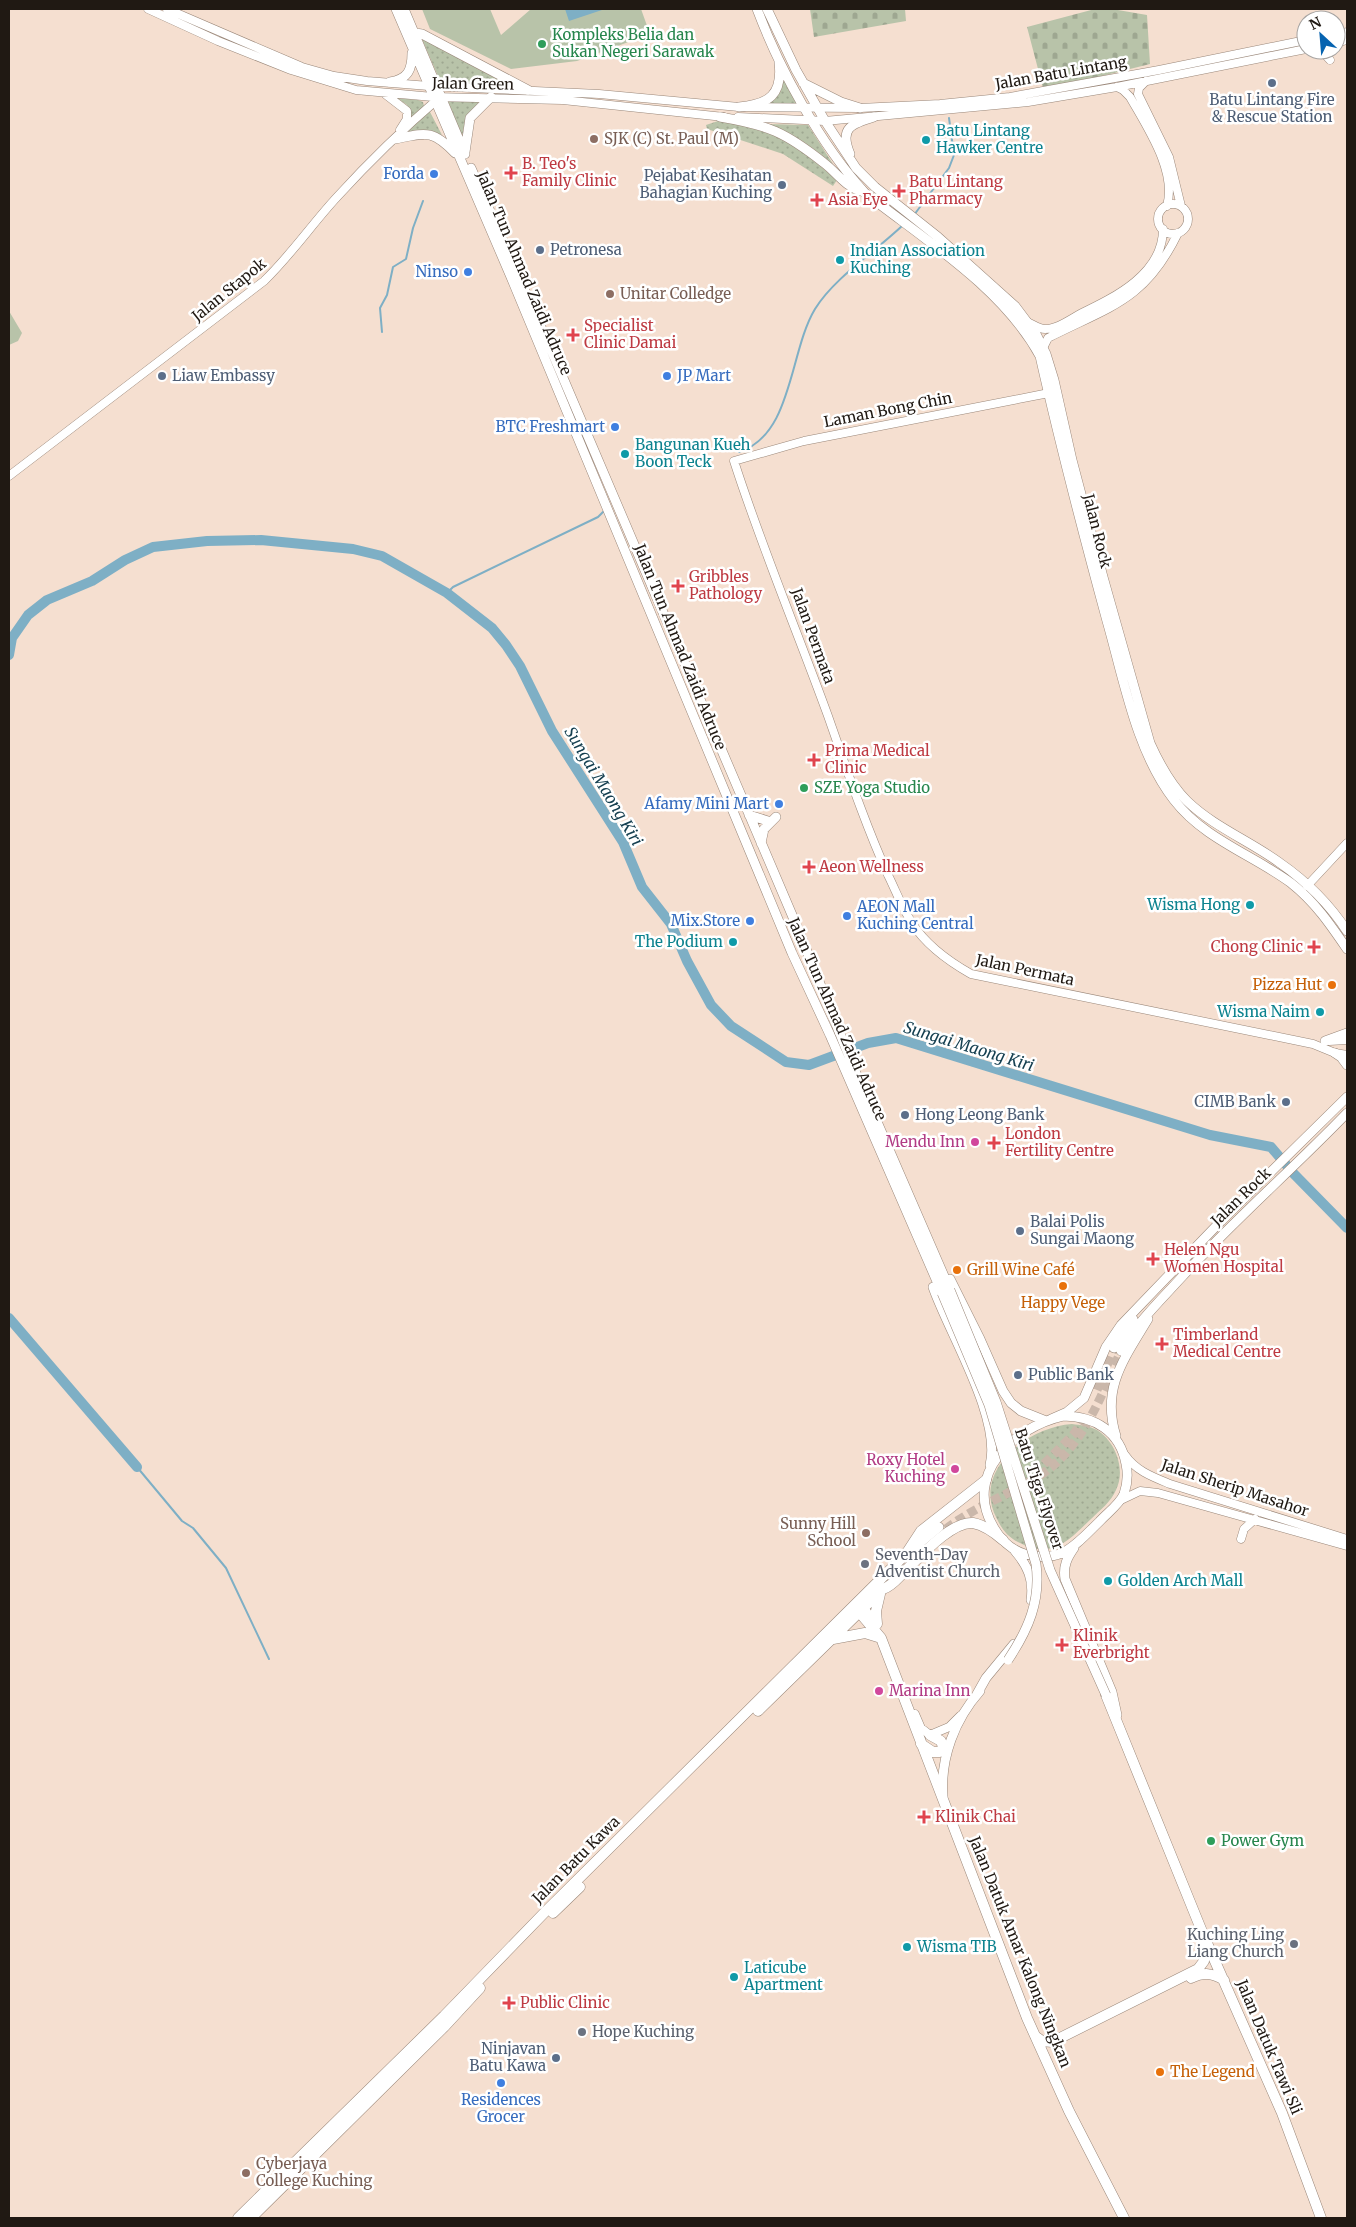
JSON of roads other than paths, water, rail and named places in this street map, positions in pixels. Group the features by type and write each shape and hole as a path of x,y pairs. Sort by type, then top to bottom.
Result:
{"highway":[{"path":"906,1554 921,1531 987,1477"},
{"path":"877,1624 876,1611 883,1589 944,1535 957,1526 974,1523 1003,1540"},
{"name":"Jalan Batu Kawa","path":"238,2218 444,2016 545,1912 748,1712 858,1607 906,1554"},
{"name":"Jalan Batu Kawa","path":"251,2218 444,2027 604,1862 833,1639 858,1607 883,1589"},
{"name":"Jalan Datuk Amar Kalong Ningkan","path":"858,1607 880,1638 1046,2062 1124,2218"},
{"path":"833,1639 865,1633 880,1638"},
{"name":"Jalan Datuk Tawi Sli","path":"1106,1695 1203,1934 1282,2114 1321,2218"},
{"path":"922,1744 933,1752 940,1752 943,1747 941,1741 930,1735"},
{"path":"1036,2036 1042,2041 1052,2042 1198,1969 1204,1961 1203,1934"},
{"path":"1046,2062 1050,2050 1056,2045 1182,1983 1204,1974 1215,1975 1224,1980"}],"main road":[{"name":"Jalan Green","path":"148,9 218,41 308,77 356,90 436,98 491,97 563,100 720,116 825,121"},
{"name":"Jalan Green","path":"167,9 302,67 334,76 367,82 390,82 433,87 599,94 739,107 818,108"},
{"name":"Jalan Tun Ahmad Zaidi Adruce","path":"396,9 412,48 433,87"},
{"name":"Jalan Tun Ahmad Zaidi Adruce","path":"404,9 415,33 436,98 555,359 795,961 835,1034"},
{"name":"Jalan Rock","path":"757,9 804,109 846,172 864,193 962,268 1010,312 1030,338 1040,356 1095,578 1138,730 1150,762 1163,785 1187,814 1218,839 1291,884 1321,910 1347,949"},
{"name":"Jalan Rock","path":"767,9 785,50 825,121 856,168 875,188 906,211 1015,306 1043,348 1054,380 1074,469 1123,651 1150,743 1158,761 1187,801 1212,820 1280,863 1336,914 1347,931"},
{"path":"415,33 422,34 528,90"},
{"name":"Jalan Batu Lintang","path":"818,108 940,104 1040,93 1296,42"},
{"path":"390,82 399,81 409,74 412,64 412,48"},
{"name":"Jalan Batu Lintang","path":"825,121 1028,102 1117,87 1296,51"},
{"path":"739,107 765,102 776,91 779,84 779,56"},
{"path":"1146,81 1139,88 1138,94 1168,157 1180,206"},
{"path":"803,82 841,102 860,108"},
{"path":"1117,87 1130,97 1162,160 1170,185 1167,206"},
{"path":"384,94 403,106 408,115 393,141"},
{"path":"393,141 412,136 435,136 462,156 470,118 491,97"},
{"name":"Jalan Stapok","path":"9,476 264,281 282,264 336,198 436,98"},
{"path":"720,116 756,123 776,130 796,141 831,169 844,183 864,193"},
{"path":"856,168 848,148 846,134 854,123 874,117"},
{"name":"Jalan Tun Ahmad Zaidi Adruce","path":"462,156 579,441 612,505 761,843 851,1073 946,1291"},
{"path":"1027,322 1041,329 1054,327 1120,293 1140,276 1155,257 1163,241 1163,229 1159,218 1163,209 1174,204 1184,209 1188,218 1186,227 1178,233 1156,271 1136,291 1117,305 1048,338 1043,348"},
{"path":"1163,229 1170,233 1178,233"},
{"path":"555,359 556,370 582,436 579,441"},
{"name":"Laman Bong Chin","path":"734,461 804,441 1048,393"},
{"name":"Jalan Permata","path":"734,461 756,531 794,625 861,810 904,909 932,947 971,974 1312,1044"},
{"path":"749,815 772,819 764,829 761,843"},
{"path":"1307,886 1347,843"},
{"path":"1312,1044 1347,1033"},
{"path":"1325,1041 1347,1040"},
{"path":"1312,1044 1335,1053 1347,1055"},
{"path":"1335,1053 1341,1057 1347,1066"},
{"name":"Jalan Rock","path":"1048,1420 1067,1412 1084,1398 1100,1359 1112,1338 1140,1306 1276,1166 1347,1098"},
{"name":"Jalan Rock","path":"1152,1294 1117,1350 1153,1308 1221,1236 1347,1113"},
{"path":"858,1607 877,1624 892,1654 921,1728 930,1735 950,1727 978,1694 983,1682 1013,1646 1026,1621 1030,1607 1032,1588 1029,1570 990,1523 986,1512 987,1477 992,1457 989,1426 975,1385 936,1295 933,1285 938,1273 956,1288 1003,1391 1011,1403 1022,1411 1048,1420"},
{"name":"Batu Tiga Flyover","path":"946,1291 989,1405 1036,1564 1038,1590 1035,1606 1020,1642 1008,1660 978,1694"},
{"name":"Batu Tiga Flyover","path":"946,1291 996,1402 1050,1570 1106,1695"},
{"path":"1012,1548 1026,1554 1046,1558 1066,1551 1118,1503 1127,1481 1126,1465 1111,1415 1111,1393 1122,1366 1153,1308"},
{"path":"987,1477 996,1460 1016,1437 1048,1420 1070,1416 1094,1421 1111,1432 1118,1441"},
{"name":"Jalan Sherip Masahor","path":"1123,1452 1135,1467 1163,1481 1347,1539"},
{"name":"Jalan Sherip Masahor","path":"1118,1503 1132,1493 1148,1492 1255,1519 1347,1546"},
{"path":"1241,1539 1244,1529 1255,1519"},
{"name":"Jalan Batu Kawa","path":"883,1589 941,1529 906,1554"},
{"path":"1080,1540 1065,1562 1064,1571 1072,1597 1112,1692 1118,1721"},
{"path":"943,1799 946,1759 952,1738 964,1711"}],"water":[{"path":"565,9 605,9 569,21"}],"waterway":[{"path":"914,215 949,168 954,155 949,118"},
{"path":"382,332 380,308 387,295 393,267 406,259 413,228 423,201"},
{"path":"739,452 757,443 770,429 780,411 806,327 815,309 833,286 903,225"},
{"path":"447,593 453,587 598,517 605,510"},
{"name":"Sungai Maong Kiri","path":"9,655 12,638 28,615 47,600 92,581 125,560 153,547 207,541 261,540 353,549 382,556 447,593 492,628 506,645 520,666 552,731 623,842 642,887 671,924 687,961 711,1005 731,1026 786,1062 809,1065 868,1043 896,1038 1210,1135 1271,1147 1294,1174 1347,1228"},
{"path":"9,1318 137,1467"},
{"path":"137,1467 182,1521 193,1528 226,1568 269,1659"}],"tunnel":[{"path":"1097,1390 1114,1348"},
{"path":"946,1529 968,1514 1039,1476 1068,1451 1089,1420 1121,1351"},
{"path":"1044,1464 1073,1435 1082,1422"}],"place":[{"name":"Kompleks Belia dan Sukan Negeri Sarawak","path":"542,44"},
{"name":"Batu Lintang Fire & Rescue Station","path":"1272,83"},
{"name":"SJK (C) St. Paul (M)","path":"594,139"},
{"name":"Batu Lintang Hawker Centre","path":"926,140"},
{"name":"B. Teo's Family Clinic","path":"511,173"},
{"name":"Forda","path":"434,174"},
{"name":"Pejabat Kesihatan Bahagian Kuching","path":"782,185"},
{"name":"Batu Lintang Pharmacy","path":"899,191"},
{"name":"Asia Eye","path":"817,200"},
{"name":"Petronesa","path":"540,250"},
{"name":"Indian Association Kuching","path":"840,260"},
{"name":"Ninso","path":"468,272"},
{"name":"Unitar Colledge","path":"610,294"},
{"name":"Specialist Clinic Damai","path":"573,335"},
{"name":"Liaw Embassy","path":"162,376"},
{"name":"JP Mart","path":"667,376"},
{"name":"BTC Freshmart","path":"615,427"},
{"name":"Bangunan Kueh Boon Teck","path":"625,454"},
{"name":"Gribbles Pathology","path":"678,586"},
{"name":"Prima Medical Clinic","path":"814,760"},
{"name":"SZE Yoga Studio","path":"804,788"},
{"name":"Afamy Mini Mart","path":"779,804"},
{"name":"Aeon Wellness","path":"809,867"},
{"name":"Wisma Hong","path":"1250,905"},
{"name":"AEON Mall Kuching Central","path":"847,916"},
{"name":"Mix.Store","path":"750,921"},
{"name":"The Podium","path":"733,942"},
{"name":"Chong Clinic","path":"1314,947"},
{"name":"Pizza Hut","path":"1332,985"},
{"name":"Wisma Naim","path":"1320,1012"},
{"name":"CIMB Bank","path":"1286,1102"},
{"name":"Hong Leong Bank","path":"905,1115"},
{"name":"Mendu Inn","path":"975,1142"},
{"name":"London Fertility Centre","path":"994,1143"},
{"name":"Balai Polis Sungai Maong","path":"1020,1231"},
{"name":"Helen Ngu Women Hospital","path":"1153,1259"},
{"name":"Grill Wine Café","path":"957,1270"},
{"name":"Happy Vege","path":"1063,1286"},
{"name":"Timberland Medical Centre","path":"1162,1344"},
{"name":"Public Bank","path":"1018,1375"},
{"name":"Roxy Hotel Kuching","path":"955,1469"},
{"name":"Sunny Hill School","path":"866,1533"},
{"name":"Seventh-Day Adventist Church","path":"865,1564"},
{"name":"Golden Arch Mall","path":"1108,1581"},
{"name":"Klinik Everbright","path":"1062,1645"},
{"name":"Marina Inn","path":"879,1691"},
{"name":"Klinik Chai","path":"924,1817"},
{"name":"Power Gym","path":"1211,1841"},
{"name":"Kuching Ling Liang Church","path":"1294,1944"},
{"name":"Wisma TIB","path":"907,1947"},
{"name":"Laticube Apartment","path":"734,1977"},
{"name":"Public Clinic","path":"509,2003"},
{"name":"Hope Kuching","path":"582,2032"},
{"name":"Ninjavan Batu Kawa","path":"556,2058"},
{"name":"The Legend","path":"1160,2072"},
{"name":"Residences Grocer","path":"501,2083"},
{"name":"Cyberjaya College Kuching","path":"246,2173"}]}
